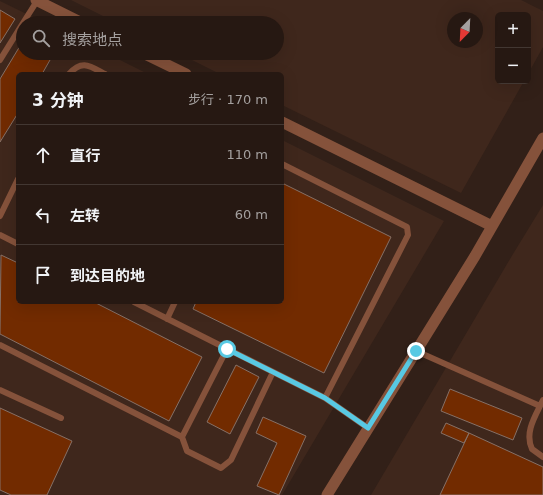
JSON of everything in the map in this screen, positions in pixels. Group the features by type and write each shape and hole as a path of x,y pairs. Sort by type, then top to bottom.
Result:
{"street":[{"path":"36,0 68,16"},
{"path":"157,60 182,72"},
{"path":"284,123 492,226"},
{"path":"326,495 492,226 543,138"}],"lane":[{"path":"27,16 36,0"},
{"path":"0,60 16,34"},
{"path":"71,72 76,67 81,65 87,65 101,72"},
{"path":"284,165 407,227 408,235 325,398"},
{"path":"0,216 16,183"},
{"path":"0,235 16,243"},
{"path":"138,304 325,398 368,428"},
{"path":"167,318 174,304"},
{"path":"0,345 182,438 187,452 221,468 231,460 273,372"},
{"path":"182,438 227,349"},
{"path":"416,351 542,403 530,430 529,438 532,449 543,457"},
{"path":"0,390 61,418"}],"shaded area":[{"path":"71,0 521,0 543,11 543,47 531,69 531,12 495,12 495,84 522,84 461,193 284,106 284,72 216,72 192,60 284,60 284,16 103,16"},
{"path":"0,1 31,16 16,16 16,60 120,60 144,72 16,72 16,304 284,304 284,141 444,221 282,495 0,495"},
{"path":"543,205 543,495 371,495 513,254"}],"building":[{"path":"0,10 15,19 0,43"},
{"path":"16,53 16,60 50,60 43,72 16,72 16,116 0,142 0,79"},
{"path":"284,184 391,237 324,373 193,309 195,304 284,304"},
{"path":"1,255 16,262 16,304 98,304 202,357 169,421 0,334"},
{"path":"236,365 259,377 230,434 207,422"},
{"path":"450,389 522,418 513,440 441,411"},
{"path":"0,408 72,441 47,495 11,495 0,490"},
{"path":"263,417 306,436 279,495 257,486 277,443 256,433"},
{"path":"446,423 469,433 464,443 441,433"},
{"path":"469,433 543,467 543,495 440,495"}],"route":[{"path":"227,349 325,398 368,428 416,351"}]}
